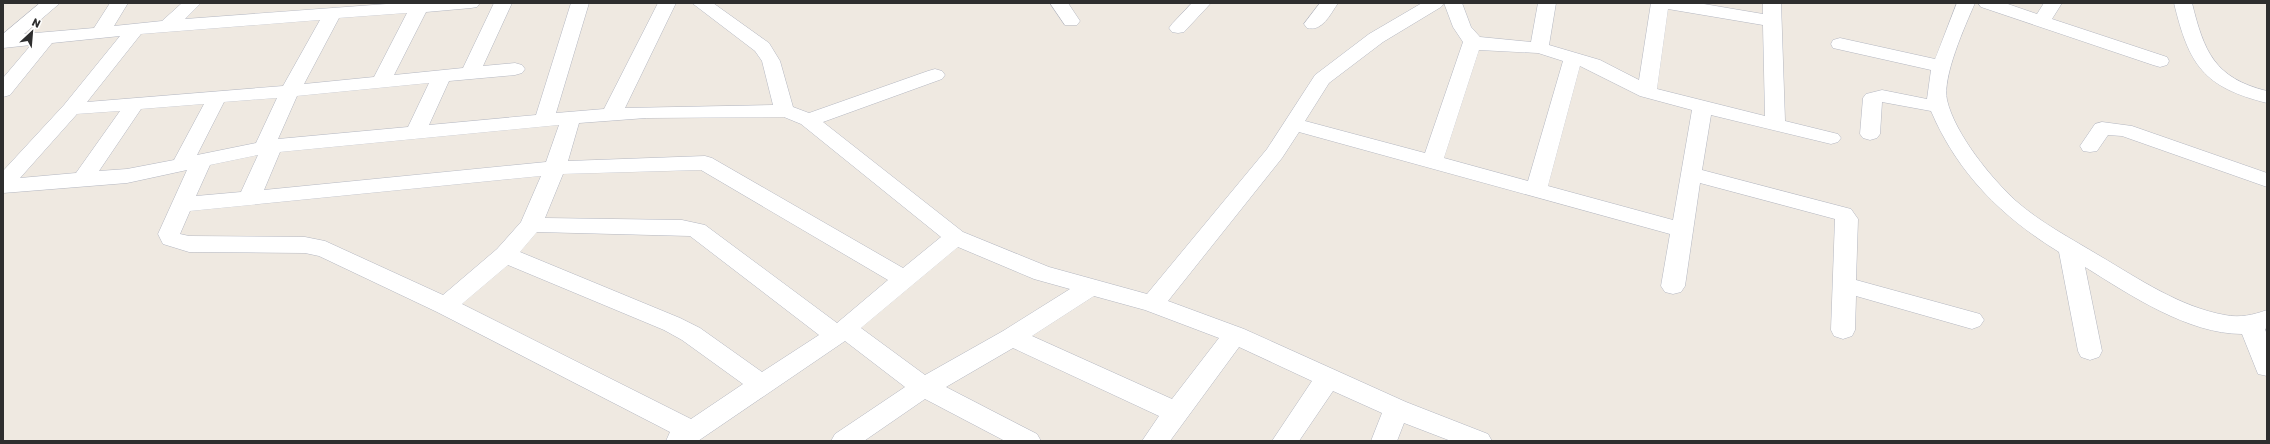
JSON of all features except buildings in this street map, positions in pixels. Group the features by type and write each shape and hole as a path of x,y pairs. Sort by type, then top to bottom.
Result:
{"street":[{"path":"4,42 51,3"},
{"path":"100,33 119,3"},
{"path":"167,26 192,3"},
{"path":"246,20 269,3"},
{"path":"4,42 167,26 471,3"},
{"path":"470,72 503,3"},
{"path":"544,120 580,3"},
{"path":"611,115 667,3"},
{"path":"701,3 762,47 771,61 784,110"},
{"path":"1178,28 1202,3"},
{"path":"1313,24 1330,3"},
{"path":"1152,304 1275,153 1322,79 1376,38 1435,3"},
{"path":"1453,3 1460,22 1473,41 1494,46 1539,48 1593,64 1647,92 1702,107 1831,138"},
{"path":"1539,48 1547,3"},
{"path":"1647,92 1660,3"},
{"path":"1666,3 1772,12 1775,125"},
{"path":"1966,3 1943,67 1938,84 1937,99 1956,140 2000,198 2054,239 2142,290 2192,314 2225,324 2259,322 2267,367"},
{"path":"1987,3 2160,61"},
{"path":"2041,21 2053,3"},
{"path":"2183,3 2199,54 2212,70 2241,89 2267,97"},
{"path":"381,82 419,8"},
{"path":"249,199 290,91 333,13"},
{"path":"3,185 71,109 135,30"},
{"path":"3,92 45,39"},
{"path":"1432,162 1473,41"},
{"path":"1840,44 1943,67"},
{"path":"1536,191 1573,58"},
{"path":"71,109 290,91 515,68"},
{"path":"808,120 935,74"},
{"path":"416,132 442,76"},
{"path":"1870,134 1873,98 1882,96 1940,107"},
{"path":"217,97 192,162 182,205 169,234 171,239 177,242 315,246 445,306 684,436 841,332 955,237"},
{"path":"82,180 135,104"},
{"path":"1673,286 1690,173 1702,107"},
{"path":"3,185 126,176 268,146 646,112 784,110 797,114 808,120 955,237 1042,273 1152,304 1235,335 1327,379 1397,409 1479,441"},
{"path":"445,306 505,255 531,225 555,168 571,118"},
{"path":"1294,124 1682,230"},
{"path":"2090,146 2102,128 2125,130 2267,180"},
{"path":"182,205 555,168 705,163 904,280"},
{"path":"1690,173 1843,214 1847,220 1843,330"},
{"path":"531,225 682,227 697,230 841,332 924,387 1028,441"},
{"path":"2070,248 2090,351"},
{"path":"505,255 672,324 690,334 763,385"},
{"path":"1845,285 1972,320"},
{"path":"844,441 924,387 1012,337 1091,286"},
{"path":"1155,441 1235,335"},
{"path":"1012,337 1176,412"},
{"path":"1285,441 1327,379"},
{"path":"1384,441 1397,409"}]}
